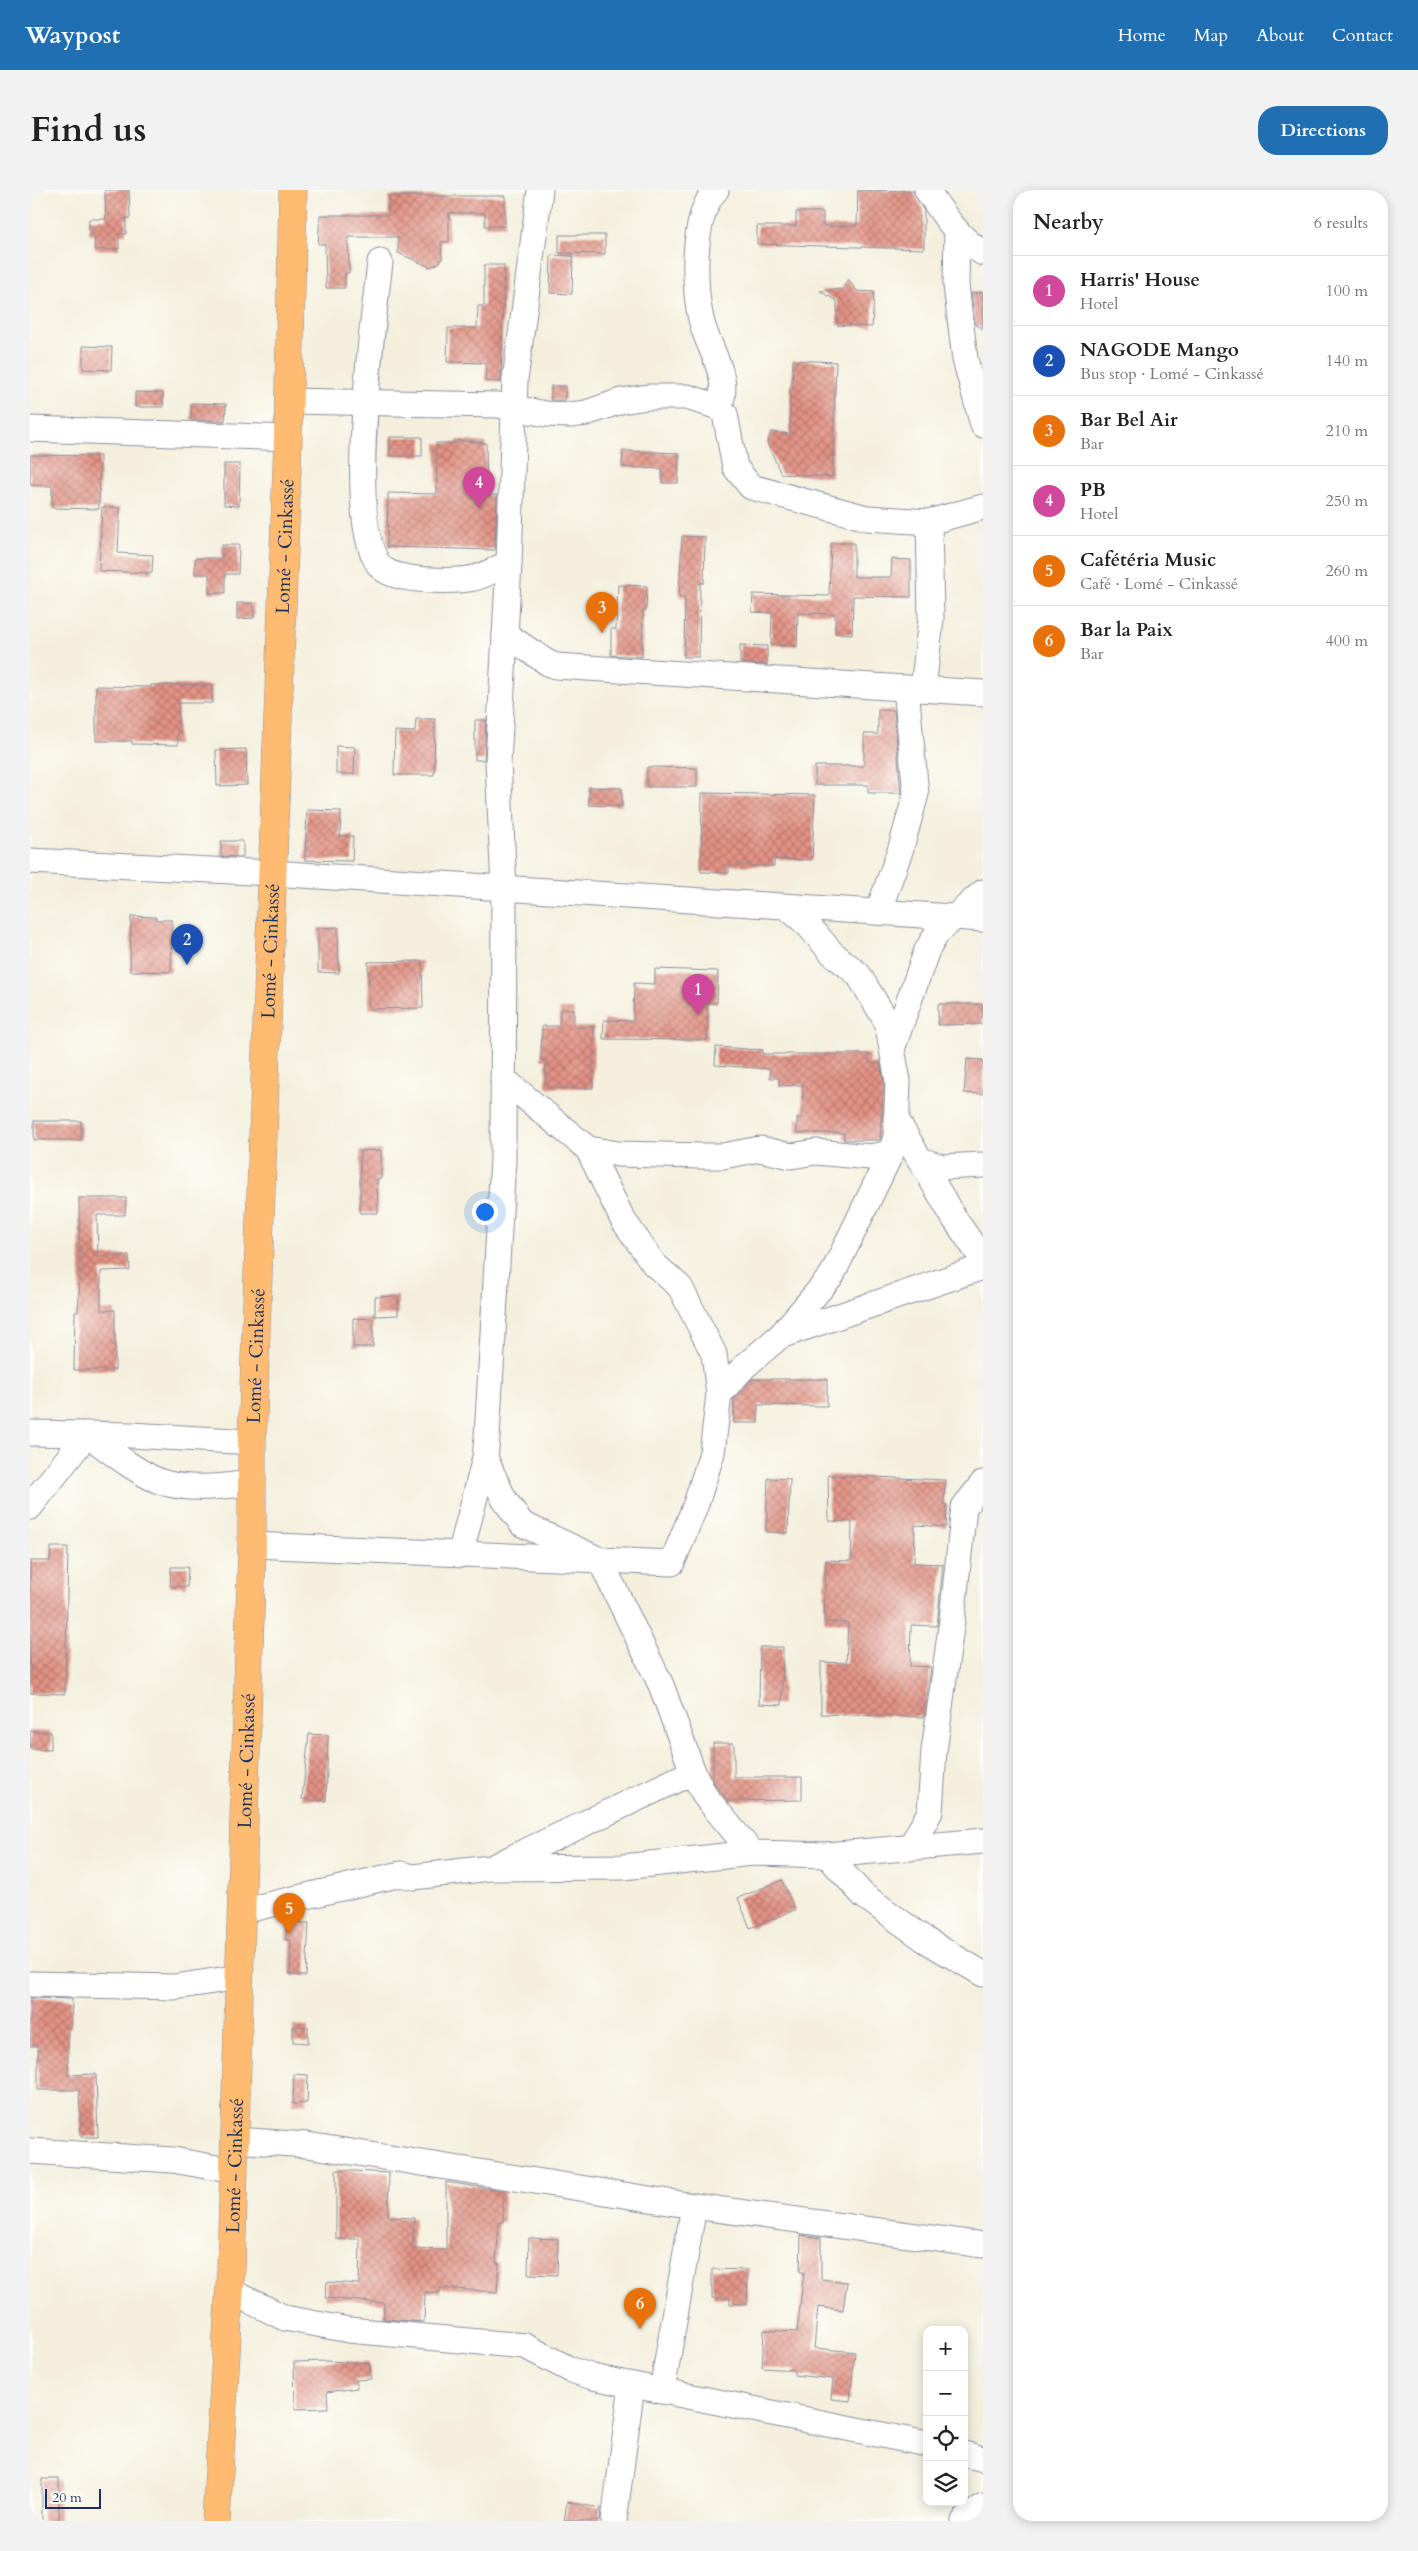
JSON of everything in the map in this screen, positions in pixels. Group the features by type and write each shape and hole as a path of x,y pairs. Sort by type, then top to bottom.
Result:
{"highway":[{"name":"Lomé - Cinkassé","path":"216,2521 230,2292 234,2171 252,1545 252,1442 288,438 293,190"}],"street":[{"path":"460,1555 485,1458 503,1160 504,889 498,762 518,352 540,190"},
{"path":"716,190 711,196 699,230 696,287 697,303 702,325 721,372 723,393 719,407"},
{"path":"927,190 944,216 957,231 983,253"},
{"path":"957,231 956,285 965,359 983,425"},
{"path":"380,262 365,402 364,511 367,540 382,568 402,578 446,580 474,578 509,564"},
{"path":"288,400 498,405 570,415 586,414 621,401 648,397 687,397 719,407 725,414 736,467 751,487 867,518 929,522 983,508"},
{"path":"30,429 288,438"},
{"path":"878,912 916,794 915,689 931,618 929,522"},
{"path":"505,634 556,666 983,693"},
{"path":"30,861 272,873 788,908 983,919"},
{"path":"892,1049 927,950 937,933 983,892"},
{"path":"719,1394 745,1366 780,1336 832,1275 891,1153 896,1138 898,1081 887,1022 858,974 832,953 806,924 788,908"},
{"path":"252,1545 672,1563 696,1504 712,1453 719,1394 714,1354 697,1316 680,1287 654,1264 623,1220 588,1150 503,1079"},
{"path":"896,1119 983,1260"},
{"path":"588,1150 618,1154 702,1156 723,1156 760,1150 791,1156 816,1152 870,1157 891,1153"},
{"path":"920,1160 942,1167 983,1165"},
{"path":"780,1336 983,1267"},
{"path":"30,1433 252,1442"},
{"path":"87,1434 126,1462 164,1483 212,1488 252,1483"},
{"path":"30,1507 87,1434"},
{"path":"485,1458 504,1499 522,1524 600,1560 661,1685 693,1772 705,1796 752,1853"},
{"path":"910,1848 930,1812 934,1751 952,1620 964,1507 983,1483"},
{"path":"490,1868 693,1772"},
{"path":"242,1911 401,1874 412,1877 490,1868 623,1868 752,1853 827,1855 983,1842"},
{"path":"827,1855 863,1895 927,1941 983,1974"},
{"path":"30,1984 175,1987 240,1977"},
{"path":"235,2140 307,2145 694,2206 983,2245"},
{"path":"30,2151 173,2160 234,2171"},
{"path":"662,2391 694,2206"},
{"path":"230,2292 285,2318 349,2330 525,2346 571,2370 632,2385 923,2443"},
{"path":"614,2521 632,2385"},
{"path":"968,2455 983,2459"},
{"path":"964,2521 983,2506"}],"building":[{"path":"105,190 129,190 130,218 126,218 126,234 119,234 119,249 95,250 94,234 89,234 89,219 106,219"},
{"path":"858,190 913,191 924,211 924,249 757,244 757,226 796,226 796,212 823,212 823,226 857,226"},
{"path":"389,196 505,196 505,226 485,226 485,213 449,213 449,242 441,242 442,258 439,263 430,267 398,253 398,237 348,237 349,273 345,273 345,288 326,288 325,244 318,244 320,215 388,215"},
{"path":"559,235 605,235 605,254 559,253"},
{"path":"551,255 573,256 572,294 550,293"},
{"path":"484,265 504,265 501,382 485,381 486,363 447,362 448,328 477,328 478,306 484,306"},
{"path":"848,279 857,291 874,292 872,327 837,325 837,301 820,291 842,289"},
{"path":"983,292 983,330 975,324 971,293"},
{"path":"83,346 112,347 111,370 83,369"},
{"path":"793,360 836,362 832,477 781,474 767,442 771,432 790,434 790,387 792,387"},
{"path":"551,386 565,386 565,400 551,400"},
{"path":"135,392 163,393 163,407 135,407"},
{"path":"191,403 226,404 225,421 191,420"},
{"path":"390,437 422,437 422,456 390,456"},
{"path":"457,440 486,443 487,495 497,495 495,550 387,547 388,493 437,494 436,443 457,443"},
{"path":"623,451 679,453 678,483 662,483 662,469 622,467"},
{"path":"30,455 100,456 99,509 52,508 52,486 30,485"},
{"path":"224,464 240,464 239,506 224,505"},
{"path":"102,507 120,508 118,553 153,555 152,573 99,571"},
{"path":"682,536 705,537 704,583 700,583 699,657 684,657 685,597 679,597"},
{"path":"831,543 854,543 854,577 891,577 892,559 911,560 911,597 853,596 852,634 835,633 835,614 798,613 797,646 771,645 772,613 752,612 753,594 829,596"},
{"path":"222,545 239,545 238,574 225,574 225,593 209,593 209,574 195,574 195,558 222,558"},
{"path":"618,585 647,586 646,610 643,610 642,657 611,655 611,629 616,629"},
{"path":"237,603 253,603 254,618 237,619"},
{"path":"740,645 767,646 767,665 740,663"},
{"path":"151,685 212,685 212,703 178,703 178,745 132,744 132,741 96,741 96,686 151,687"},
{"path":"878,710 894,710 901,793 868,793 868,785 815,785 815,766 864,766 864,734 878,734"},
{"path":"416,719 435,719 434,775 394,775 395,731 415,732"},
{"path":"475,720 486,720 484,760 475,760"},
{"path":"336,746 355,747 354,774 336,774"},
{"path":"246,749 247,785 217,786 216,750"},
{"path":"647,767 697,768 697,787 647,787"},
{"path":"589,787 622,788 622,806 589,805"},
{"path":"702,793 815,795 812,860 774,859 774,866 729,865 729,873 701,872"},
{"path":"307,810 341,811 340,836 353,836 352,861 305,860"},
{"path":"221,841 243,841 243,857 221,856"},
{"path":"131,916 156,917 156,920 172,920 171,972 130,971"},
{"path":"338,927 339,973 318,972 318,928"},
{"path":"422,961 423,1008 369,1009 368,962"},
{"path":"655,969 718,971 717,1003 708,1003 707,1040 603,1039 604,1020 633,1021 634,983 655,984"},
{"path":"938,1004 983,1004 983,1024 938,1025"},
{"path":"560,1009 574,1009 574,1027 594,1027 593,1088 546,1088 546,1060 541,1060 542,1026 559,1026"},
{"path":"716,1047 763,1050 762,1054 869,1054 869,1063 880,1064 884,1082 880,1140 844,1140 844,1133 797,1133 797,1118 802,1118 803,1085 779,1086 779,1078 770,1078 770,1069 715,1065"},
{"path":"967,1059 983,1060 983,1094 964,1093"},
{"path":"34,1121 81,1121 81,1140 34,1140"},
{"path":"381,1150 381,1179 377,1179 378,1213 360,1213 360,1151"},
{"path":"79,1198 126,1198 125,1215 97,1215 98,1256 129,1255 130,1270 101,1271 101,1310 115,1310 115,1370 74,1370 75,1312 78,1312 80,1277"},
{"path":"398,1296 398,1315 375,1316 375,1297"},
{"path":"353,1318 373,1319 373,1347 353,1347"},
{"path":"753,1379 827,1379 827,1406 758,1405 758,1423 734,1423 734,1399"},
{"path":"828,1475 945,1480 944,1504 947,1505 946,1527 915,1525 914,1563 943,1564 937,1626 911,1625 910,1666 931,1667 924,1717 821,1714 821,1662 846,1663 848,1623 824,1622 826,1560 851,1561 852,1522 829,1521"},
{"path":"768,1478 790,1479 788,1533 766,1532"},
{"path":"51,1547 68,1547 65,1694 30,1693 30,1561 50,1561"},
{"path":"171,1567 188,1567 187,1587 170,1586"},
{"path":"760,1647 783,1647 782,1705 759,1704"},
{"path":"30,1731 51,1732 51,1750 30,1749"},
{"path":"309,1734 328,1735 326,1801 302,1799"},
{"path":"713,1743 734,1743 734,1777 802,1777 802,1800 728,1801 713,1781"},
{"path":"782,1880 795,1910 750,1928 738,1898"},
{"path":"287,1922 309,1923 306,1976 290,1975 291,1940 286,1940"},
{"path":"30,1998 72,1999 71,2028 68,2028 68,2075 96,2074 98,2137 81,2137 79,2090 38,2090 38,2046 30,2046"},
{"path":"293,2026 308,2027 308,2043 293,2042"},
{"path":"294,2074 308,2075 307,2103 293,2104"},
{"path":"336,2170 389,2173 388,2217 414,2218 413,2249 446,2250 446,2182 504,2191 503,2222 499,2222 496,2263 499,2263 497,2292 440,2288 440,2293 425,2292 424,2322 384,2319 384,2303 325,2298 327,2282 359,2284 360,2239 336,2239"},
{"path":"801,2235 821,2238 821,2279 847,2282 843,2310 818,2307 814,2348 855,2352 850,2401 831,2399 833,2379 794,2375 794,2370 762,2368 764,2330 797,2332 804,2272 800,2272"},
{"path":"529,2238 558,2239 557,2275 528,2274"},
{"path":"712,2269 748,2270 747,2304 730,2304 730,2298 712,2298"},
{"path":"294,2362 369,2363 371,2379 356,2380 357,2388 327,2392 328,2408 295,2409"},
{"path":"42,2479 59,2479 59,2521 42,2521"},
{"path":"567,2502 601,2508 600,2521 564,2521"}],"place":[{"name":"PB","path":"479,508"},
{"name":"Bar Bel Air","path":"602,633"},
{"name":"NAGODE Mango","path":"187,965"},
{"name":"Harris' House","path":"698,1015"},
{"name":"Cafétéria Music","path":"289,1934"},
{"name":"Bar la Paix","path":"640,2329"}]}
